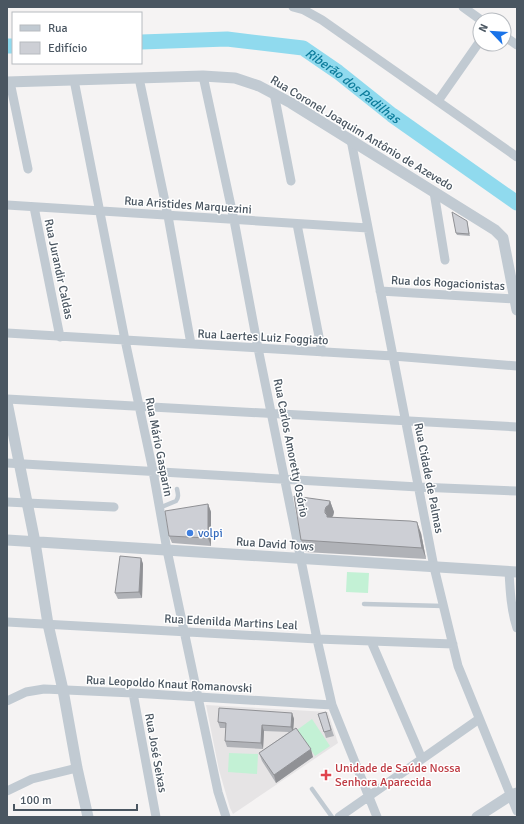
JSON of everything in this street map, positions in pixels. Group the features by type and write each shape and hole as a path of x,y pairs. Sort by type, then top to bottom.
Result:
{"street":[{"path":"293,7 304,10 322,20 517,157"},
{"path":"463,7 472,14"},
{"path":"438,101 472,52"},
{"name":"Rua Coronel Joaquim Antônio de Azevedo","path":"9,82 203,76 236,78 259,86 274,93 495,230 503,238 515,298"},
{"name":"Rua Carlos Amoretty Osório","path":"203,76 234,220 316,638 332,705 377,817"},
{"path":"139,78 168,216 191,344"},
{"name":"Rua Mário Gasparin","path":"74,80 125,340 140,406 167,550 218,792 226,817"},
{"path":"9,82 28,169"},
{"path":"274,93 291,181"},
{"name":"Rua Cidade de Palmas","path":"351,140 426,528 458,666 479,718 514,794 517,811"},
{"path":"434,192 445,260"},
{"name":"Rua Aristides Marquezini","path":"7,205 368,228"},
{"name":"Rua Jurandir Caldas","path":"34,207 60,337"},
{"path":"297,224 322,352"},
{"name":"Rua dos Rogacionistas","path":"380,291 515,298"},
{"path":"515,298 517,310"},
{"name":"Rua Laertes Luiz Foggiato","path":"7,333 393,356 517,366"},
{"path":"7,399 517,427"},
{"path":"7,402 35,542 48,624 63,690 77,768 88,817"},
{"path":"7,463 418,487 517,491"},
{"path":"7,502 114,507"},
{"path":"415,526 426,528"},
{"name":"Rua David Tows","path":"7,540 513,571"},
{"path":"513,571 511,596 514,620 517,628"},
{"name":"Rua Edenilda Martins Leal","path":"7,622 453,644"},
{"path":"371,641 422,759"},
{"name":"Rua Leopoldo Knaut Romanovski","path":"7,701 26,692 44,689 332,705"},
{"name":"Rua José Seixas","path":"133,693 156,817"},
{"path":"339,817 479,718"},
{"path":"7,791 32,779 77,768"},
{"path":"477,817 514,794"}],"lane":[{"path":"159,508 176,501 178,496 177,489"},
{"path":"364,604 444,606"},
{"path":"312,789 332,817"}],"shaded area":[{"path":"206,705 328,712 338,743 233,814 219,770"}],"green space":[{"path":"347,572 369,573 368,593 346,592"},
{"path":"312,719 330,746 315,756 297,730"},
{"path":"229,753 258,754 257,774 228,772"}],"building":[{"path":"452,212 467,221 469,234 456,233"},
{"path":"294,496 330,501 325,510 327,517 417,522 422,548 301,540"},
{"name":"volpi","path":"208,504 208,538 169,536 165,511"},
{"path":"120,556 141,558 139,592 115,593"},
{"path":"219,708 292,713 291,727 262,725 261,743 225,741 226,723 218,722"},
{"path":"326,712 331,730 324,732 318,714"},
{"path":"296,728 311,749 274,775 259,753"}],"waterway":[{"name":"Riberão dos Padilhas","path":"142,42 227,39 303,48 338,72 392,115 517,203"},
{"name":"Riberão dos Padilhas","path":"7,46 12,46"}],"place":[{"name":"volpi","path":"190,533"},
{"name":"Unidade de Saúde Nossa Senhora Aparecida","path":"326,775"}]}
